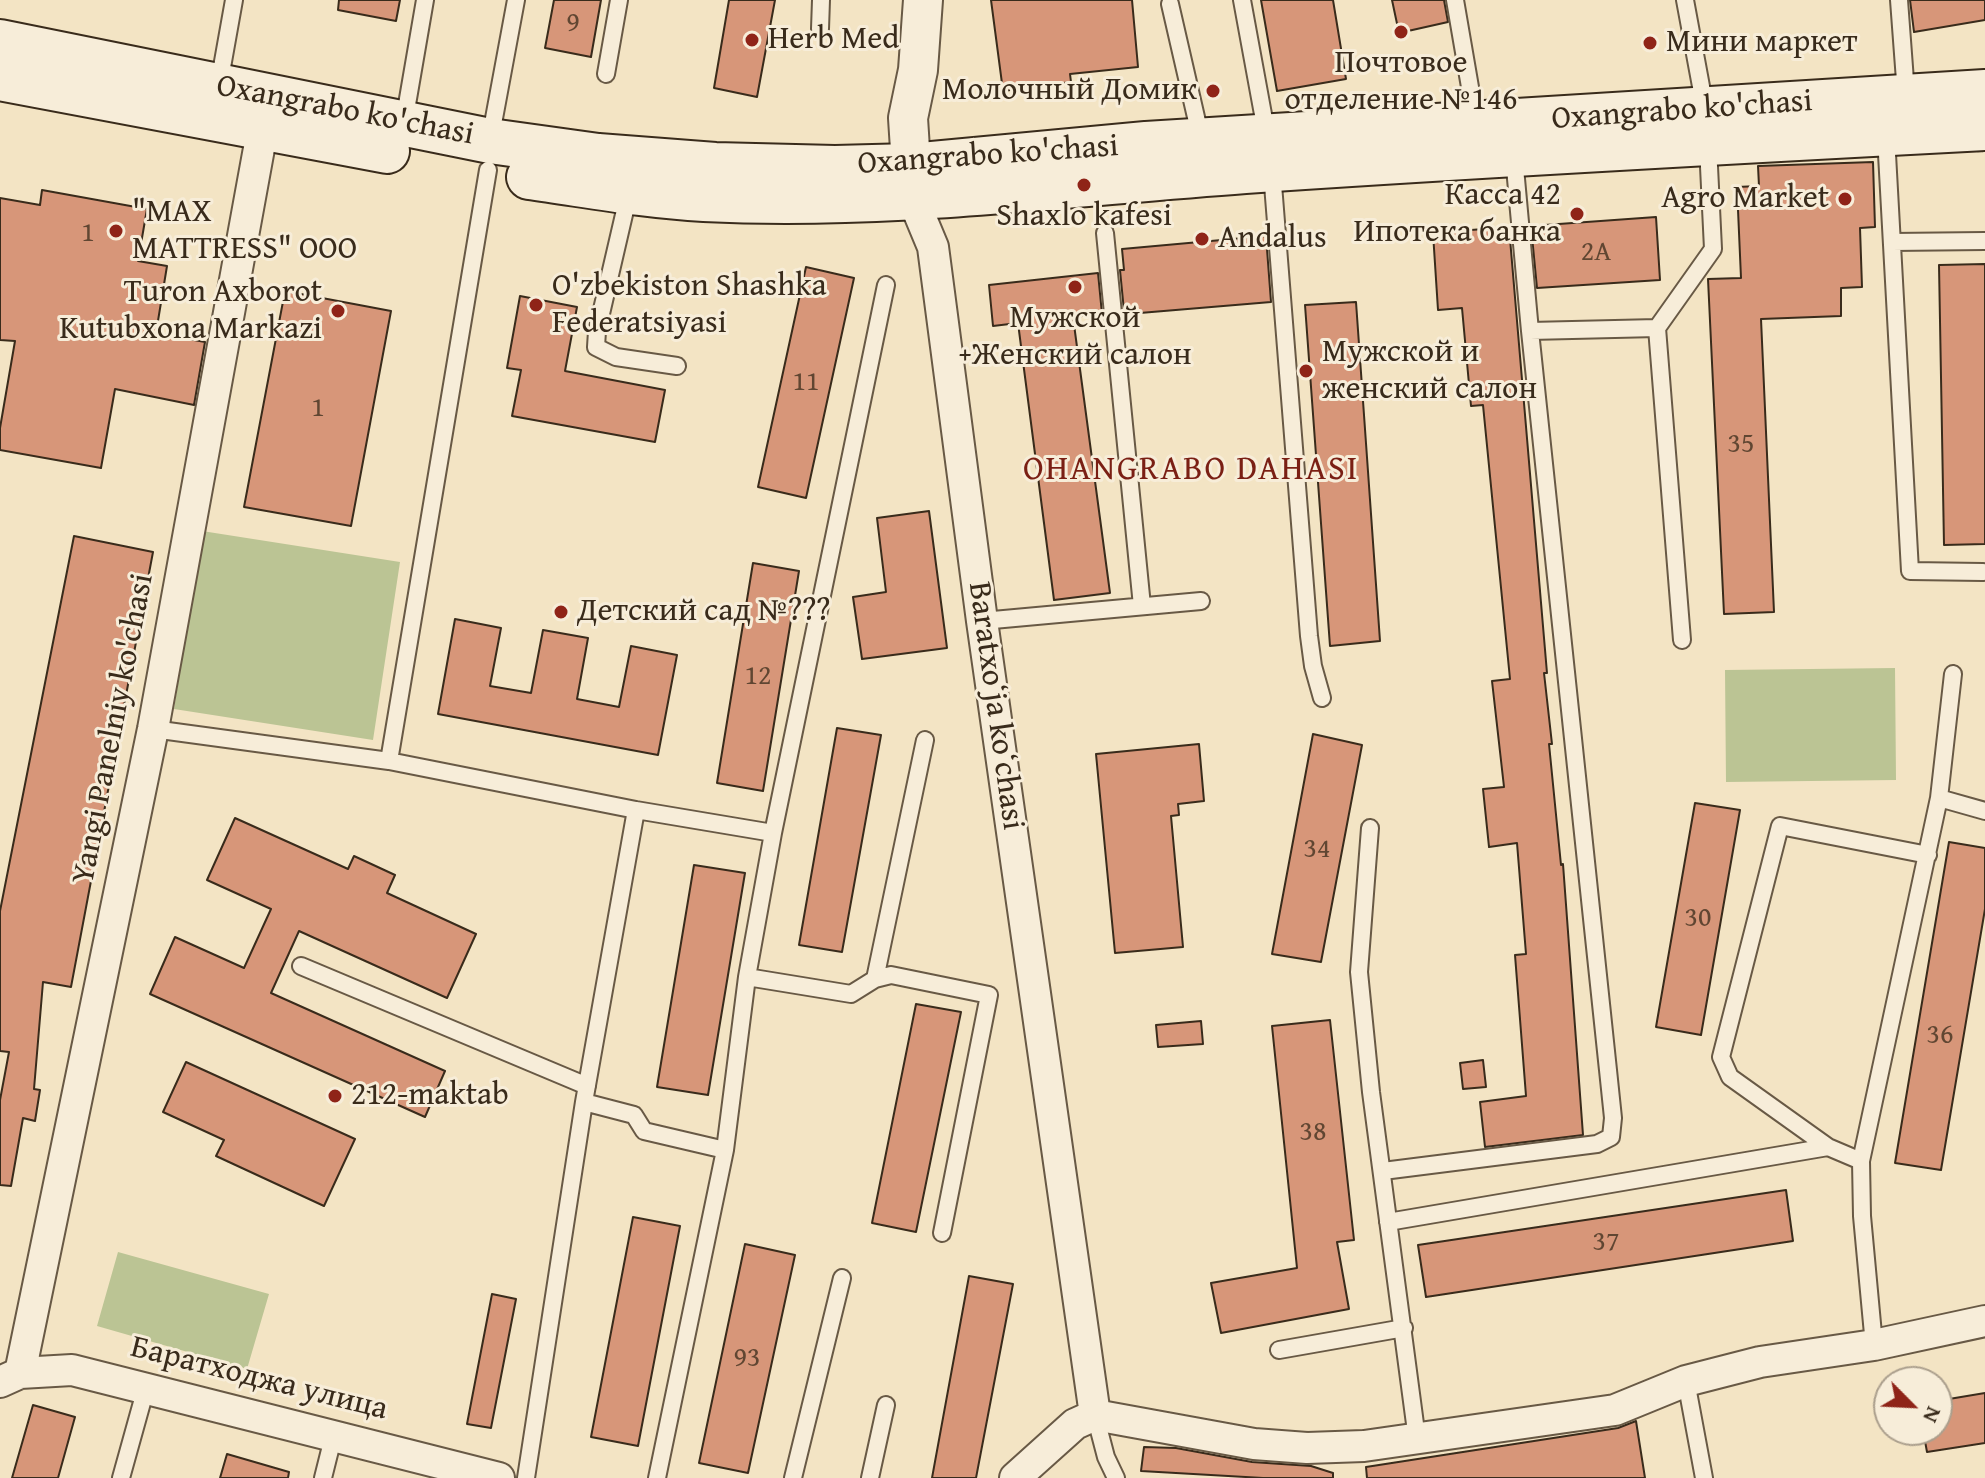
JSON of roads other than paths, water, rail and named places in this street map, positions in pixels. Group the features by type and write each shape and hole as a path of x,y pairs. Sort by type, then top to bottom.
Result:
{"main road":[{"name":"Oxangrabo ko'chasi","path":"0,42 219,86 266,112 489,155 629,192 700,199 767,201 1201,140 1270,153 1514,156 1706,127"},
{"name":"Oxangrabo ko'chasi","path":"0,78 266,112 404,123 489,155 598,156 715,165 835,168 912,182 1270,153 1477,123 1706,127 1895,115 1985,92"},
{"name":"Oxangrabo ko'chasi","path":"1895,115 1985,128"}],"street":[{"name":"Baratxoʻja koʻchasi","path":"923,0 918,70 908,118 912,182 933,247 982,621 1095,1415"},
{"name":"Yangi Panelniy ko'chasi","path":"10,1378 153,729 266,112"},
{"path":"1015,1478 1075,1424 1095,1415 1254,1444 1350,1447 1615,1410 1686,1381 1760,1362 1874,1345 1985,1321"},
{"name":"Баратходжа улица","path":"10,1378 72,1370 499,1478"}],"lane":[{"path":"219,86 234,0"},
{"path":"404,123 425,0"},
{"path":"389,761 516,0"},
{"path":"606,74 619,0"},
{"path":"820,29 821,0"},
{"path":"1242,0 1270,153 1309,636 1322,698"},
{"path":"1455,0 1477,123"},
{"path":"1682,640 1657,328 1713,249 1706,127 1685,0"},
{"path":"1899,0 1892,242 1910,571 1983,572"},
{"path":"1170,4 1201,140"},
{"path":"1383,1171 1597,1144 1611,1137 1613,1118 1514,156"},
{"path":"629,192 596,347 616,357 677,366"},
{"path":"1105,233 1142,606"},
{"path":"1892,242 1985,241"},
{"path":"657,1478 725,1150 747,977 773,833 886,285"},
{"path":"1530,331 1657,328"},
{"path":"982,621 1201,601"},
{"path":"1874,1345 1862,1216 1861,1161 1939,798 1953,674"},
{"path":"153,729 389,761 636,810 773,833"},
{"path":"875,979 925,740"},
{"path":"1939,798 1985,811"},
{"path":"526,1478 586,1094 636,810"},
{"path":"1861,1161 1828,1147 1730,1077 1721,1057 1780,826 1928,855"},
{"path":"1370,828 1359,972 1371,1092 1417,1439"},
{"path":"301,966 634,1115 644,1131 725,1150"},
{"path":"747,977 851,994 875,979 891,975 989,995 942,1233"},
{"path":"1388,1222 1828,1147"},
{"path":"793,1478 842,1278"},
{"path":"1279,1350 1404,1328"},
{"path":"1686,1381 1704,1478"},
{"path":"121,1478 146,1388"},
{"path":"870,1478 886,1405"},
{"path":"1095,1415 1106,1457 1116,1478"},
{"path":"323,1478 334,1434"}],"place":[{"name":"Почтовое отделение №146","path":"1401,32"},
{"name":"Herb Med","path":"752,40"},
{"name":"Мини маркет","path":"1650,43"},
{"name":"Молочный Домик","path":"1213,91"},
{"name":"Shaxlo kafesi","path":"1084,185"},
{"name":"Agro Market","path":"1845,199"},
{"name":"Касса 42 Ипотека банка","path":"1577,214"},
{"name":"\"MAX MATTRESS\" ООО","path":"116,231"},
{"name":"Andalus","path":"1202,239"},
{"name":"Мужской +Женский салон","path":"1075,287"},
{"name":"O'zbekiston Shashka Federatsiyasi","path":"536,305"},
{"name":"Turon Axborot Kutubxona Markazi","path":"338,311"},
{"name":"Мужской и женский салон","path":"1306,371"},
{"name":"Детский сад №???","path":"561,612"},
{"name":"212-maktab","path":"335,1096"}],"district":[{"name":"OHANGRABO DAHASI","path":"1191,470"}]}
